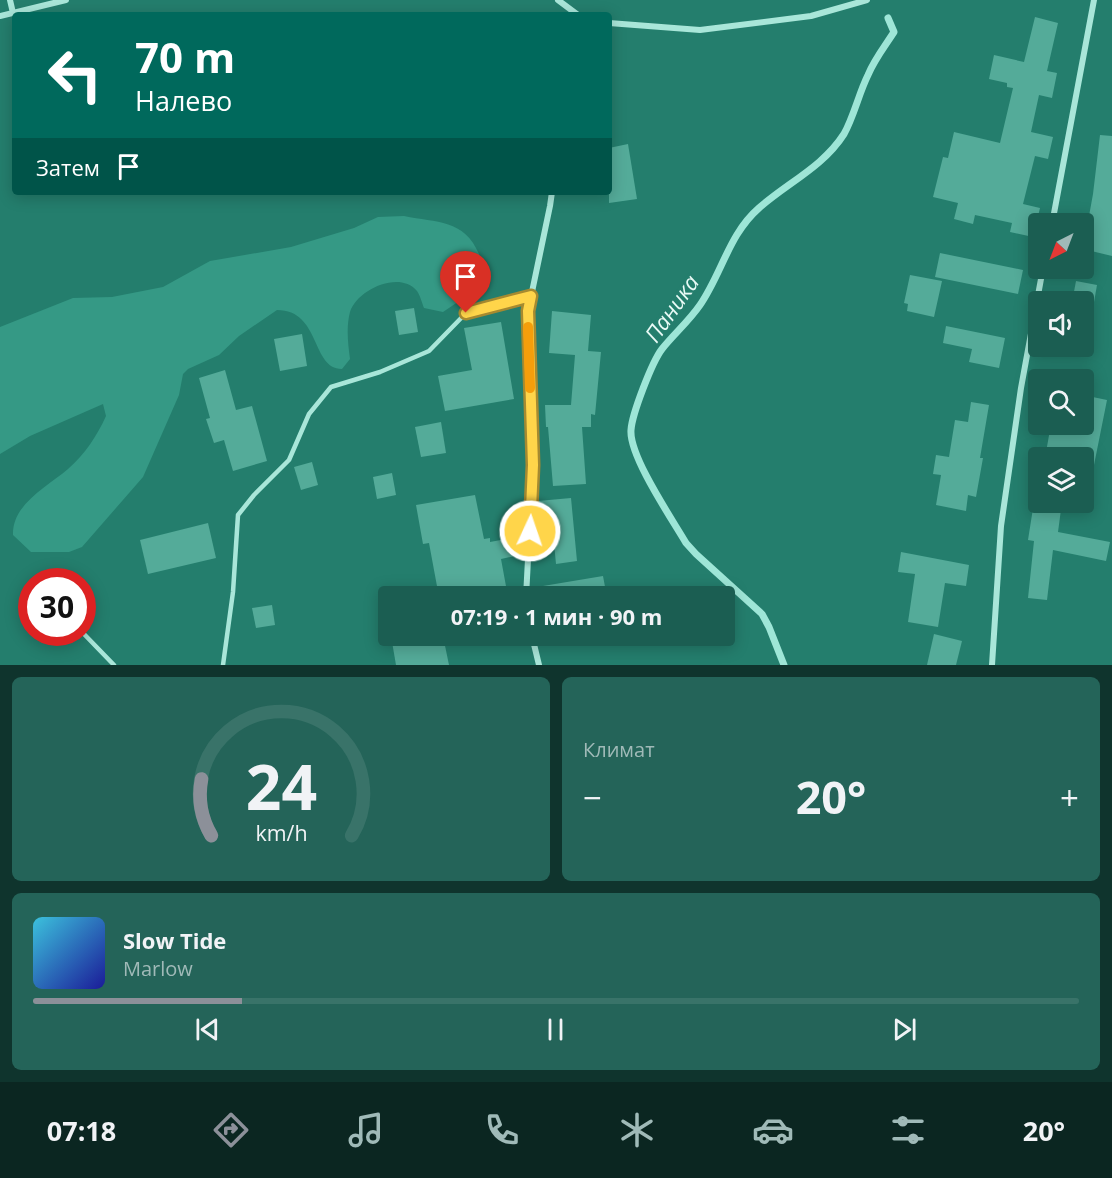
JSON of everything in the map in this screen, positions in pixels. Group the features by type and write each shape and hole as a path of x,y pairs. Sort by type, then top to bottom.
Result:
{"street":[{"path":"17,12 66,0"},
{"path":"558,0 574,12"},
{"path":"612,22 700,30 811,16 867,0"},
{"path":"1054,213 1094,0"},
{"path":"527,586 533,465 528,311 551,195"},
{"path":"992,665 1001,526 1021,388 1041,279"},
{"path":"534,646 538,665"}],"lane":[{"path":"223,665 233,592 238,515 254,495 289,460 309,414 331,387 380,372 429,351 466,313 531,296"},
{"path":"96,646 114,665"}],"green space":[{"path":"404,216 448,224 466,234 482,262 483,285 443,312 424,308 417,291 400,282 379,285 370,290 361,296 350,312 348,341 350,359 342,369 332,366 325,360 309,329 301,319 291,313 277,310 239,336 219,355 188,369 183,374 179,395 143,477 82,547 69,552 31,552 13,535 14,524 24,505 80,457 95,438 106,416 103,404 30,436 0,454 0,327 73,298 112,297 163,287 210,261 291,247 354,228 378,217"}],"building":[{"path":"1035,17 1058,23 1047,71 1057,73 1052,98 1039,95 1031,132 1053,137 1048,159 1035,156 1023,204 1040,208 1039,213 1028,213 1028,236 1010,232 1012,223 975,215 973,224 954,219 958,203 933,197 943,157 948,158 954,132 1000,143 1013,88 1007,87 1007,83 989,79 994,55 1024,62"},
{"path":"1100,135 1112,136 1112,256 1094,252 1094,213 1090,213"},
{"path":"628,144 637,199 609,203 609,195 612,195 612,147"},
{"path":"940,253 1023,270 1018,294 935,277"},
{"path":"910,275 942,281 934,317 907,311 908,304 904,303"},
{"path":"1076,281 1097,285 1094,302 1094,291 1074,291"},
{"path":"414,308 418,332 399,335 395,311"},
{"path":"552,311 591,315 588,351 601,352 595,415 591,414 591,427 582,427 586,484 553,486 545,405 571,405 575,355 549,353"},
{"path":"501,322 514,399 445,411 438,376 472,370 464,328"},
{"path":"946,326 1005,338 999,368 969,362 972,349 943,343"},
{"path":"302,334 307,366 280,371 274,339"},
{"path":"225,370 236,410 252,406 267,461 233,471 224,440 214,443 206,419 210,418 199,378"},
{"path":"1094,397 1107,400 1094,465 1094,447 1047,447 1049,435 1094,435"},
{"path":"971,402 989,405 976,497 968,495 966,511 936,505 941,475 933,474 936,455 949,457 955,420 968,422"},
{"path":"441,422 446,453 421,457 415,427"},
{"path":"312,462 318,485 301,490 294,467"},
{"path":"392,473 396,495 377,499 373,477"},
{"path":"475,495 484,539 490,538 490,542 512,538 515,556 501,559 506,586 437,586 429,543 423,544 416,505"},
{"path":"571,498 577,561 556,564 552,523 541,524 538,501"},
{"path":"1032,513 1061,513 1058,532 1110,542 1106,561 1053,550 1047,600 1028,598 1034,541 1028,540"},
{"path":"208,523 216,558 148,574 140,540"},
{"path":"901,552 969,565 966,586 945,583 938,627 908,622 915,574 898,572"},
{"path":"603,576 605,586 543,586"},
{"path":"272,605 275,625 256,628 252,608"},
{"path":"934,634 962,641 956,665 927,665"},
{"path":"393,646 445,646 449,665 396,665"}],"waterway":[{"name":"Паника","path":"784,665 762,614 686,543 644,471 632,441 632,422 643,388 658,356 708,293 740,230 759,208 826,156 844,134 870,69 894,32 888,18"}],"slow traffic":[{"path":"528,327 530,388"}],"route":[{"path":"466,313 531,296 528,311 533,465 530,531"}]}
